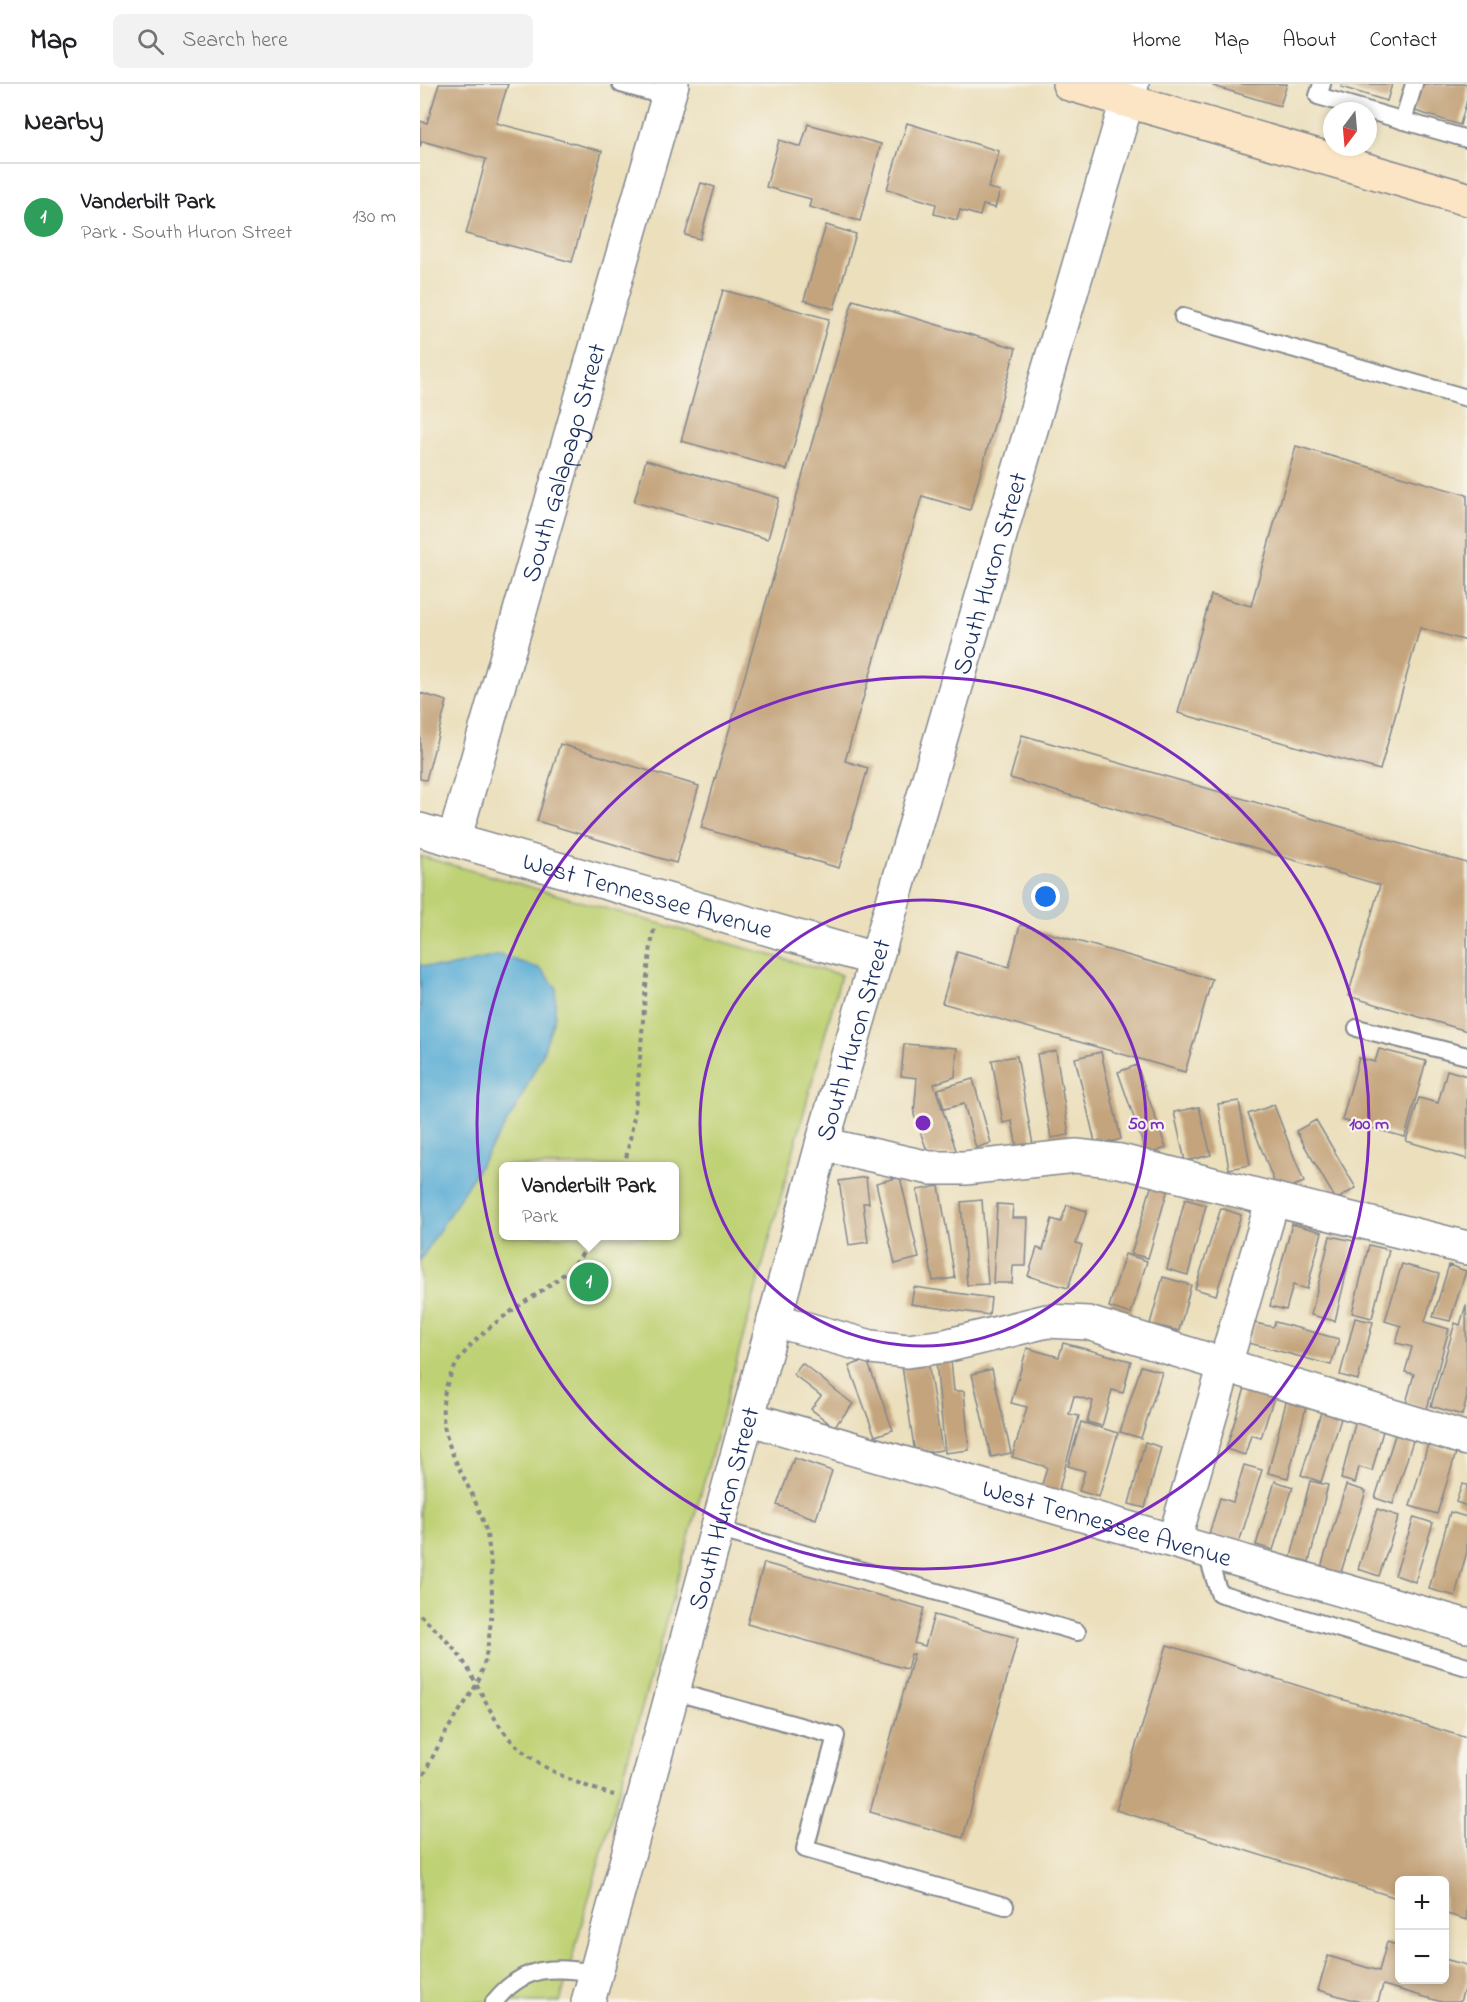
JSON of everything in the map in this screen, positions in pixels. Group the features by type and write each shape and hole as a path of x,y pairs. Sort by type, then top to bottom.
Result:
{"main road":[{"path":"1069,84 1130,92 1467,199"}],"street":[{"name":"South Galapago Street","path":"454,840 670,90"},
{"name":"South Huron Street","path":"592,1988 822,1144 1130,92"},
{"name":"West Tennessee Avenue","path":"420,830 875,959"},
{"path":"822,1144 930,1168 965,1168 1076,1156 1120,1161 1467,1248"},
{"path":"1174,1541 1273,1199"},
{"path":"774,1320 871,1347 908,1351 945,1346 1047,1321 1088,1323 1467,1439"},
{"name":"West Tennessee Avenue","path":"747,1418 1467,1626"}],"lane":[{"path":"621,84 670,90"},
{"path":"1322,84 1318,96 1467,139"},
{"path":"1403,121 1414,84"},
{"path":"1183,317 1467,398"},
{"path":"1357,1028 1467,1056"},
{"path":"717,1529 1077,1632"},
{"path":"1206,1551 1219,1593 1467,1667"},
{"path":"672,1691 836,1736 806,1849 1005,1906"},
{"path":"494,2002 516,1980 540,1970 560,1969 592,1988"}],"path":[{"path":"625,1162 634,1115 648,964 660,899"},
{"path":"420,1783 436,1750 477,1684 488,1644 491,1617 489,1548 485,1526 447,1439 443,1424 444,1395 451,1374 463,1354 514,1308 556,1281 594,1240"},
{"path":"420,1616 452,1646 466,1665 497,1722 509,1738 526,1754 580,1783 641,1802"}],"green space":[{"path":"420,856 841,975 675,1589 560,2002 420,2002"}],"water":[{"path":"500,955 541,969 556,987 555,1016 542,1055 516,1108 420,1261 420,965 444,968"}],"building":[{"path":"439,84 508,84 496,123 602,151 572,262 466,234 486,159 422,141 420,147 420,121 427,123"},
{"path":"1214,84 1287,84 1280,106 1213,86"},
{"path":"1342,84 1392,84 1387,101 1341,87"},
{"path":"1420,84 1467,84 1467,100 1460,125 1412,110"},
{"path":"907,123 999,151 988,188 1000,191 995,208 983,205 980,216 960,210 957,220 934,214 936,204 887,189"},
{"path":"808,124 881,144 860,221 809,207 811,199 766,187 779,140 801,147"},
{"path":"701,183 715,187 700,239 685,235"},
{"path":"826,225 856,234 834,309 804,300"},
{"path":"723,290 829,319 787,470 681,441"},
{"path":"853,300 1016,348 970,510 922,496 845,761 868,768 839,868 701,828"},
{"path":"1296,446 1467,495 1467,641 1420,628 1380,770 1178,713 1211,595 1251,606"},
{"path":"646,460 779,498 768,539 634,502"},
{"path":"420,693 447,701 426,780 420,779"},
{"path":"1022,735 1467,863 1467,1031 1348,996 1380,885 1010,778"},
{"path":"560,744 699,786 676,863 537,821"},
{"path":"1020,925 1212,979 1185,1072 942,1003 957,952 1009,967"},
{"path":"904,1044 957,1048 955,1077 934,1084 957,1153 929,1156 914,1115 917,1078 901,1076"},
{"path":"1379,1049 1426,1061 1405,1137 1342,1120 1359,1058 1375,1062"},
{"path":"1056,1051 1069,1135 1051,1138 1037,1054"},
{"path":"1101,1052 1121,1139 1096,1146 1075,1058"},
{"path":"1017,1056 1033,1145 1017,1148 1012,1121 1003,1123 992,1060"},
{"path":"1137,1065 1166,1148 1147,1155 1118,1072"},
{"path":"1447,1070 1467,1076 1467,1159 1406,1141 1419,1098 1438,1103"},
{"path":"973,1079 991,1143 976,1148 964,1104 944,1109 938,1089"},
{"path":"1239,1101 1250,1165 1229,1169 1218,1104"},
{"path":"1274,1105 1304,1182 1278,1192 1248,1114"},
{"path":"1199,1107 1211,1155 1185,1161 1174,1112"},
{"path":"1316,1120 1356,1188 1336,1200 1296,1131"},
{"path":"866,1177 869,1203 863,1203 868,1242 849,1245 839,1181"},
{"path":"900,1177 919,1258 895,1264 876,1183"},
{"path":"1152,1184 1168,1189 1148,1258 1131,1254"},
{"path":"939,1186 955,1278 933,1281 917,1190"},
{"path":"1185,1199 1206,1205 1188,1275 1167,1269"},
{"path":"982,1200 988,1284 967,1285 961,1202"},
{"path":"997,1204 1013,1205 1012,1218 1028,1218 1026,1266 1013,1266 1012,1283 993,1283"},
{"path":"1067,1205 1087,1211 1076,1243 1082,1245 1068,1288 1028,1276 1037,1248 1043,1250 1052,1219 1061,1222"},
{"path":"1221,1208 1241,1215 1216,1295 1195,1289"},
{"path":"1292,1224 1322,1232 1307,1289 1293,1285 1286,1310 1270,1306"},
{"path":"1330,1236 1354,1241 1335,1321 1311,1315"},
{"path":"1369,1245 1389,1250 1372,1318 1352,1313"},
{"path":"1125,1254 1147,1261 1131,1314 1109,1307"},
{"path":"1402,1264 1439,1274 1425,1322 1449,1329 1427,1409 1406,1403 1414,1374 1405,1372 1412,1347 1396,1343 1401,1326 1385,1321"},
{"path":"1449,1265 1466,1271 1450,1321 1433,1317"},
{"path":"1163,1277 1191,1285 1179,1331 1150,1324"},
{"path":"914,1287 991,1298 989,1315 911,1304"},
{"path":"1466,1305 1467,1398 1462,1415 1431,1406 1455,1323 1460,1325"},
{"path":"1355,1318 1373,1322 1358,1380 1340,1375"},
{"path":"1275,1322 1339,1339 1331,1365 1249,1343 1255,1323 1273,1327"},
{"path":"1063,1343 1131,1361 1123,1393 1112,1390 1102,1426 1087,1422 1093,1401 1074,1396 1069,1414 1079,1416 1057,1497 1040,1492 1047,1467 1012,1457 1027,1407 1011,1403 1027,1348 1059,1357"},
{"path":"867,1360 893,1430 875,1436 849,1366"},
{"path":"951,1360 954,1391 964,1391 969,1450 945,1453 936,1361"},
{"path":"928,1362 942,1450 915,1454 902,1366"},
{"path":"802,1363 853,1404 834,1427 811,1409 821,1396 793,1374"},
{"path":"1141,1366 1162,1372 1141,1438 1120,1432"},
{"path":"992,1369 1011,1453 991,1457 972,1374"},
{"path":"1245,1388 1274,1397 1261,1438 1251,1435 1245,1455 1226,1449"},
{"path":"1289,1390 1309,1395 1288,1478 1268,1473"},
{"path":"1323,1406 1343,1412 1321,1482 1301,1475"},
{"path":"1356,1420 1384,1427 1372,1471 1359,1467 1355,1483 1341,1479"},
{"path":"1081,1422 1118,1433 1099,1497 1079,1491 1085,1471 1068,1466"},
{"path":"1397,1429 1415,1434 1393,1504 1375,1498"},
{"path":"1145,1442 1161,1447 1145,1508 1129,1504"},
{"path":"1428,1444 1456,1453 1437,1514 1410,1506"},
{"path":"794,1458 832,1471 816,1519 777,1505"},
{"path":"1244,1465 1262,1470 1239,1543 1209,1534 1220,1498 1233,1502"},
{"path":"1275,1481 1293,1487 1273,1550 1256,1545"},
{"path":"1310,1481 1328,1485 1309,1562 1291,1557"},
{"path":"1462,1484 1467,1485 1467,1506 1456,1502"},
{"path":"1346,1485 1366,1491 1339,1579 1319,1574"},
{"path":"1377,1509 1399,1516 1379,1576 1358,1569"},
{"path":"1450,1512 1467,1517 1467,1551 1455,1596 1429,1589"},
{"path":"1414,1517 1433,1523 1415,1582 1395,1575"},
{"path":"764,1563 924,1608 914,1643 925,1646 934,1615 1018,1638 963,1838 870,1812 914,1654 911,1654 907,1669 747,1624"},
{"path":"1167,1645 1467,1738 1467,1920 1449,1915 1449,1876 1395,1876 1395,1897 1116,1810"},
{"path":"1387,1942 1395,1944 1395,1984 1449,1984 1449,1960 1467,1965 1467,1979 1460,2002 1442,2002 1383,1985 1378,2002 1361,2002 1318,1990 1328,1956 1379,1971"}],"place":[{"name":"Vanderbilt Park","path":"589,1282"}]}
